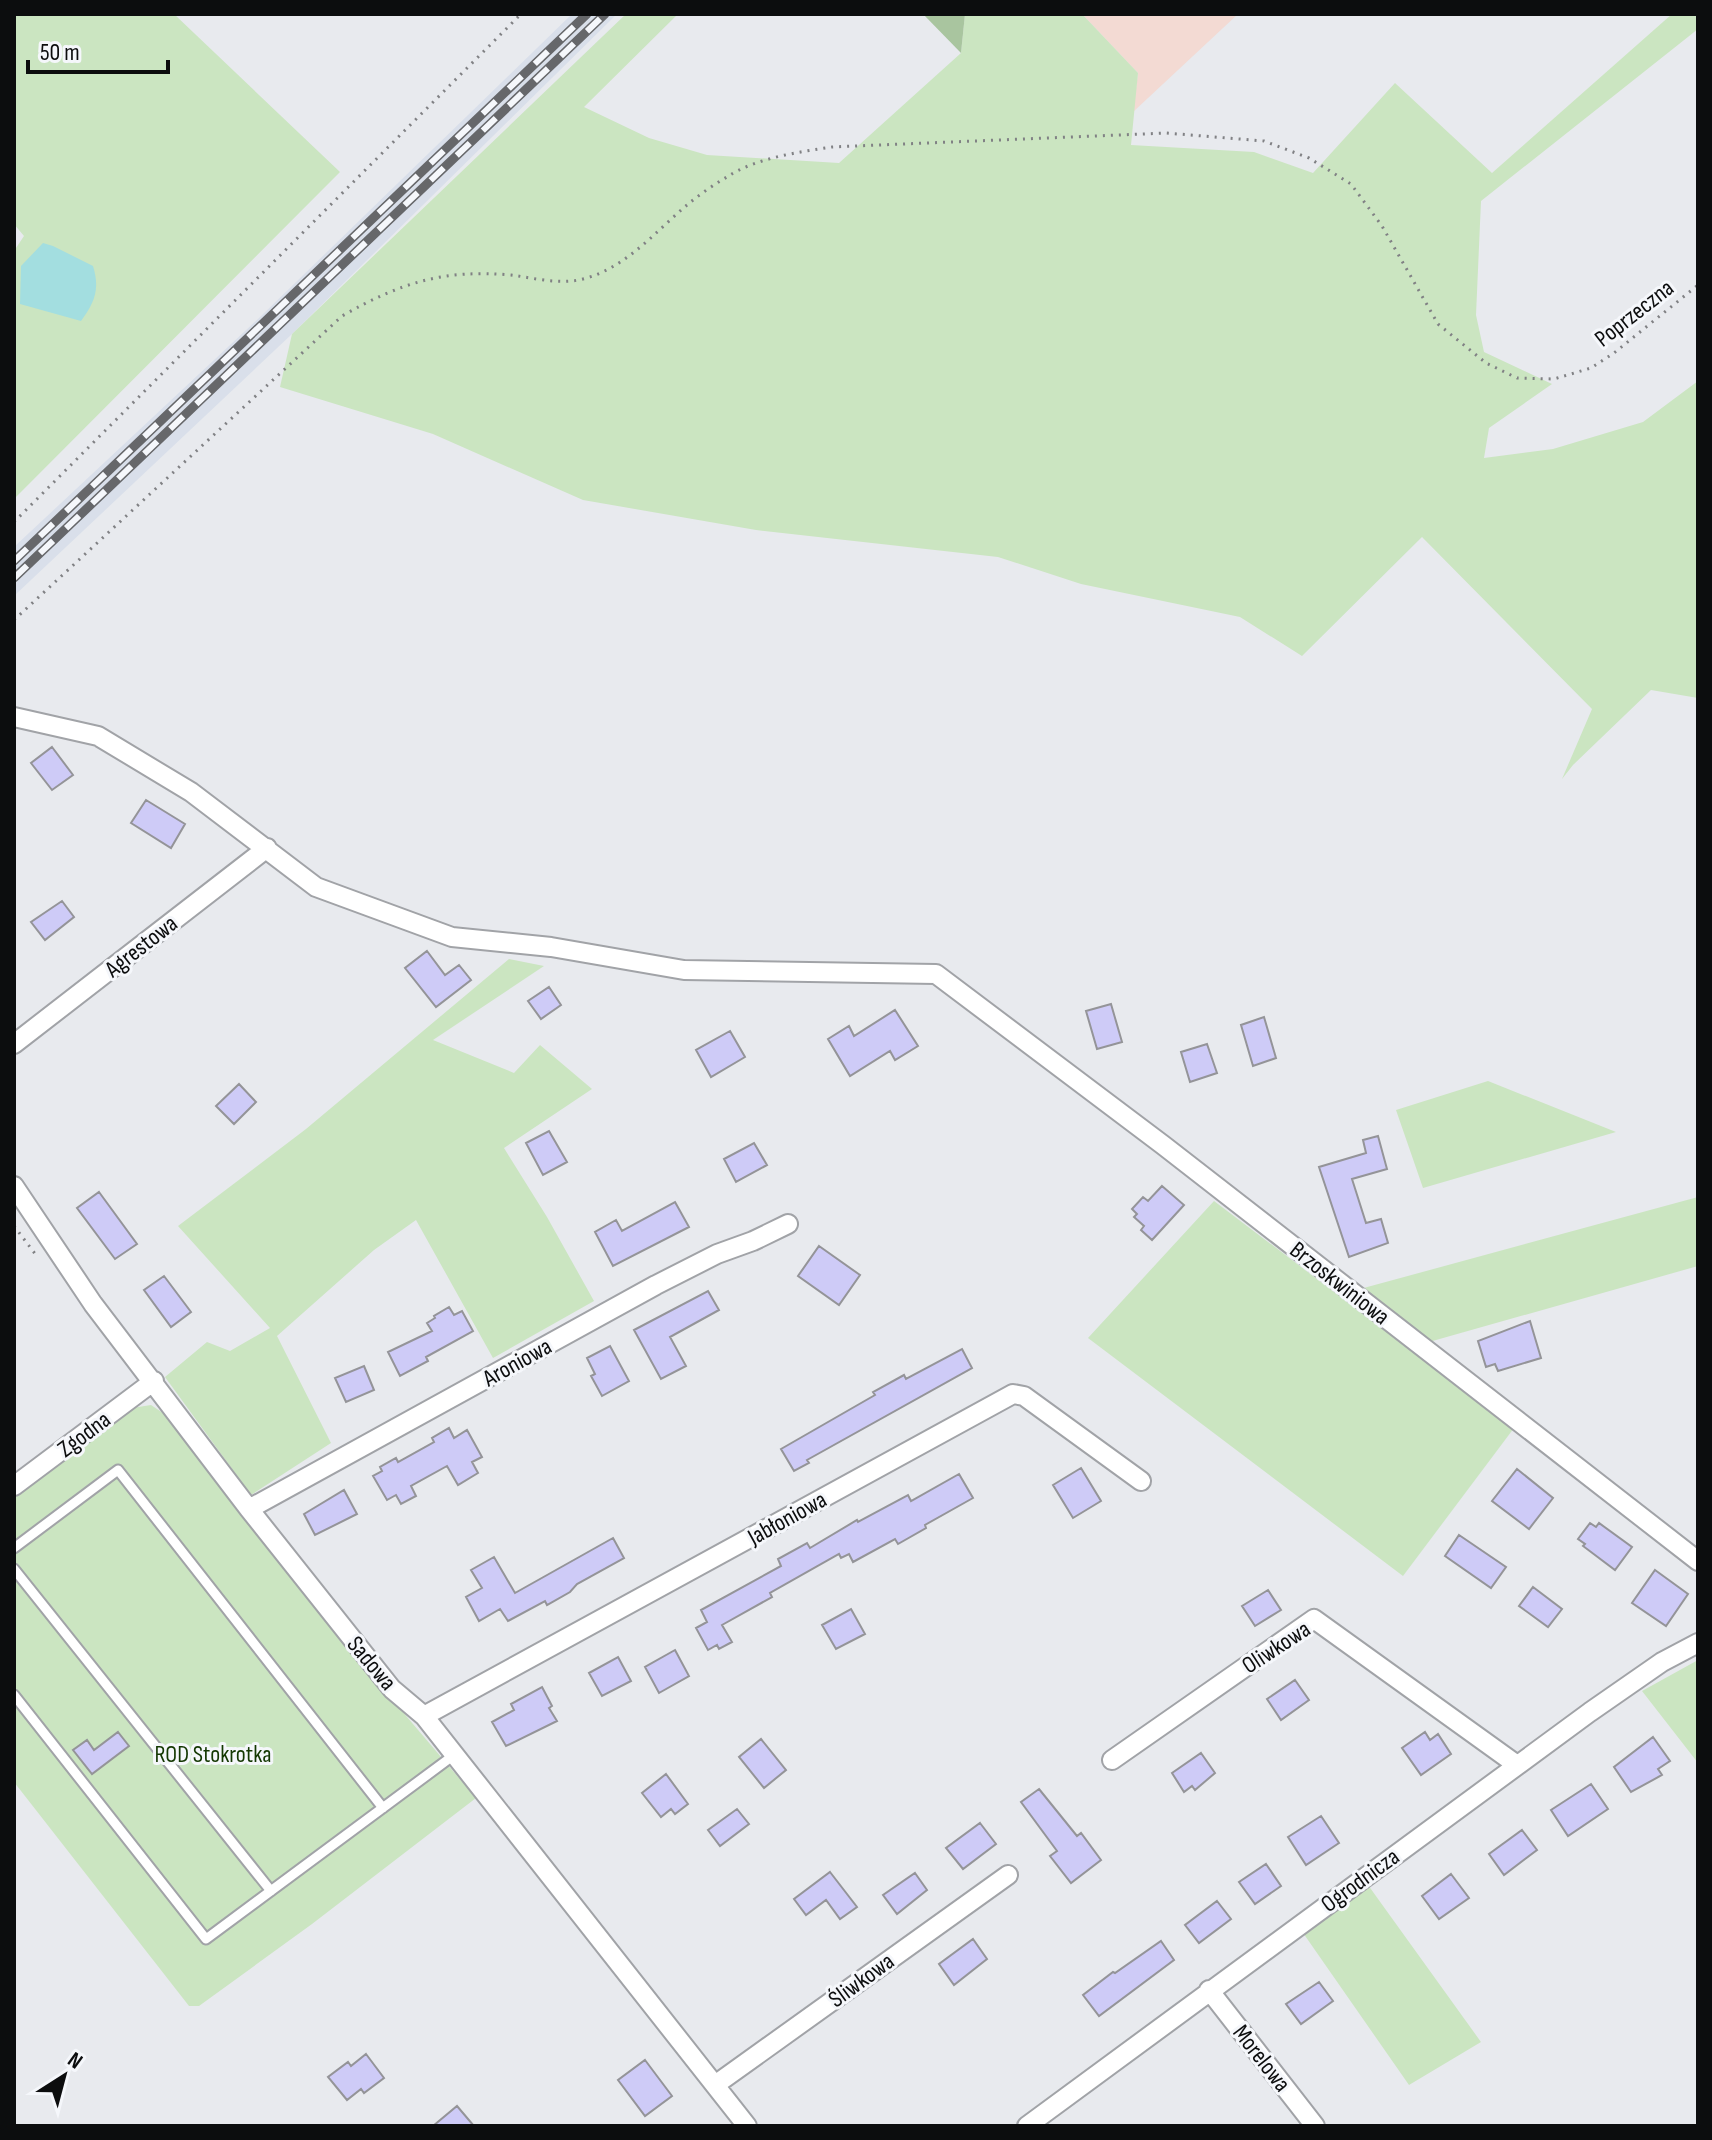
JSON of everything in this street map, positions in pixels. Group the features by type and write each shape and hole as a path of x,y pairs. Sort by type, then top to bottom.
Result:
{"street":[{"name":"Brzoskwiniowa","path":"14,717 98,736 191,792 316,887 452,937 551,947 684,970 936,974 1163,1145 1698,1561"},
{"name":"Agrestowa","path":"14,1044 267,848"},
{"name":"Sadowa","path":"14,1186 93,1304 249,1509 392,1689 424,1716 747,2126"},
{"name":"Aroniowa","path":"249,1509 656,1285 717,1254 788,1224"},
{"name":"Zgodna","path":"14,1486 154,1381"},
{"name":"Jabłoniowa","path":"424,1716 1013,1394 1024,1396 1141,1481"},
{"name":"Oliwkowa","path":"1112,1760 1314,1619 1517,1765"},
{"name":"Ogrodnicza","path":"1027,2126 1517,1765 1650,1670 1698,1643"},
{"name":"Śliwkowa","path":"715,2085 1008,1875"},
{"name":"Morelowa","path":"1209,1990 1315,2126"}],"lane":[{"path":"14,1548 118,1470 383,1808"},
{"path":"14,1569 271,1891"},
{"path":"14,1695 206,1939 454,1755"}],"path":[{"path":"14,522 521,14"},
{"name":"Poprzeczna","path":"14,620 342,316 375,297 407,284 451,274 510,275 546,281 583,279 626,260 689,204 731,174 784,155 832,147 1166,133 1264,141 1309,158 1351,184 1382,226 1438,324 1486,363 1517,378 1554,379 1591,368 1698,285"}],"shaded area":[{"path":"572,14 617,14 292,334 14,596 14,547 259,318"},
{"path":"1082,14 1238,14 1133,112 1138,73"}],"green space":[{"path":"14,14 174,14 340,172 14,499 14,251 24,236 14,224"},
{"path":"626,14 678,14 584,107 649,138 707,155 839,163 961,53 965,14 1082,14 1138,73 1131,145 1254,152 1313,173 1395,83 1492,173 1672,14 1698,14 1698,29 1481,201 1476,315 1484,352 1552,384 1489,428 1484,458 1553,449 1643,422 1698,381 1698,698 1651,690 1562,779 1592,709 1422,537 1302,656 1240,617 1081,584 998,557 756,530 583,500 433,434 280,387 292,334"},
{"path":"923,14 965,14 961,53"},
{"path":"509,959 544,966 433,1040 514,1073 540,1045 592,1089 504,1148 594,1301 493,1358 416,1220 374,1250 277,1336 331,1443 251,1495 165,1377 207,1342 230,1351 270,1328 178,1226 306,1129"},
{"path":"1488,1081 1616,1132 1423,1188 1396,1110"},
{"path":"1698,1197 1698,1266 1429,1342 1360,1289"},
{"path":"1214,1201 1514,1428 1403,1576 1088,1338"},
{"name":"ROD Stokrotka","path":"151,1405 163,1413 407,1717 476,1798 199,2006 189,2006 14,1782 14,1495 132,1408"},
{"path":"1698,1660 1698,1763 1642,1691"},
{"path":"1368,1885 1481,2042 1409,2085 1301,1930"}],"water":[{"path":"43,243 93,266 95,295 81,321 20,304 21,266"}],"building":[{"path":"52,747 73,775 52,790 31,763"},
{"path":"146,800 185,824 171,848 131,823"},
{"path":"62,901 74,917 45,940 31,922"},
{"path":"427,951 445,975 459,965 471,980 436,1007 405,968"},
{"path":"549,987 561,1005 541,1019 528,1001"},
{"path":"1111,1004 1122,1042 1097,1049 1086,1011"},
{"path":"895,1010 918,1046 895,1060 890,1051 850,1076 828,1039 849,1026 854,1036"},
{"path":"1264,1017 1276,1058 1253,1066 1241,1025"},
{"path":"730,1031 745,1057 711,1077 696,1050"},
{"path":"1207,1044 1217,1073 1190,1082 1181,1052"},
{"path":"239,1084 256,1102 234,1124 216,1106"},
{"path":"549,1131 567,1162 543,1175 526,1143"},
{"path":"1378,1136 1387,1169 1352,1179 1366,1223 1381,1219 1388,1243 1349,1257 1319,1167 1366,1153 1363,1140"},
{"path":"754,1143 767,1165 736,1182 724,1159"},
{"path":"1162,1186 1184,1205 1152,1240 1141,1230 1144,1226 1134,1217 1137,1214 1132,1209 1143,1197 1148,1201"},
{"path":"99,1192 137,1244 115,1259 77,1208"},
{"path":"675,1202 689,1227 613,1266 595,1232 616,1220 622,1231"},
{"path":"819,1246 860,1275 839,1305 798,1276"},
{"path":"164,1276 191,1312 171,1327 144,1290"},
{"path":"708,1291 719,1310 670,1337 686,1366 661,1379 634,1330"},
{"path":"449,1307 454,1315 462,1311 473,1331 426,1357 428,1361 400,1376 388,1352 432,1331 427,1323"},
{"path":"1530,1321 1541,1358 1498,1371 1495,1364 1486,1367 1478,1341"},
{"path":"610,1346 629,1381 602,1396 591,1376 595,1374 587,1358"},
{"path":"962,1349 972,1368 807,1460 809,1463 794,1471 781,1449 875,1395 873,1392 904,1375 906,1379"},
{"path":"364,1366 374,1390 346,1402 335,1378"},
{"path":"449,1428 454,1438 467,1430 482,1457 472,1462 478,1473 458,1485 447,1466 411,1486 416,1496 401,1504 396,1495 387,1500 373,1476 382,1471 380,1467 396,1458 398,1462 434,1442 432,1438"},
{"path":"1081,1468 1101,1501 1073,1518 1053,1485"},
{"path":"1517,1469 1553,1498 1529,1529 1492,1501"},
{"path":"959,1474 973,1498 898,1544 895,1539 853,1562 849,1554 841,1558 839,1554 770,1593 772,1597 722,1625 732,1642 719,1649 717,1645 708,1650 696,1628 707,1622 701,1610 781,1566 778,1559 807,1543 810,1548 857,1520 908,1495 911,1501"},
{"path":"344,1490 357,1514 315,1535 304,1514"},
{"path":"1590,1523 1596,1527 1599,1523 1632,1547 1615,1570 1578,1539"},
{"path":"1459,1535 1506,1567 1491,1588 1445,1556"},
{"path":"613,1538 624,1558 547,1605 545,1601 508,1621 500,1609 479,1621 466,1597 482,1588 471,1570 494,1557 515,1593"},
{"path":"1655,1570 1688,1594 1666,1626 1632,1603"},
{"path":"1533,1587 1562,1609 1548,1627 1519,1606"},
{"path":"1268,1590 1281,1610 1255,1626 1242,1606"},
{"path":"851,1609 865,1634 836,1649 822,1625"},
{"path":"675,1650 689,1676 659,1693 645,1667"},
{"path":"618,1657 631,1681 602,1696 589,1673"},
{"path":"1295,1680 1309,1700 1281,1720 1267,1699"},
{"path":"542,1687 557,1721 506,1746 492,1722 514,1710 511,1704"},
{"path":"118,1732 129,1746 92,1774 73,1750 87,1740 94,1750"},
{"path":"1425,1732 1430,1740 1438,1734 1451,1754 1421,1775 1402,1748"},
{"path":"1653,1737 1670,1761 1658,1769 1662,1775 1631,1792 1614,1767"},
{"path":"761,1739 786,1770 764,1788 739,1757"},
{"path":"1201,1753 1215,1773 1195,1790 1192,1786 1184,1792 1172,1773"},
{"path":"666,1774 688,1804 675,1814 671,1809 661,1817 642,1793"},
{"path":"1591,1784 1608,1809 1568,1836 1551,1810"},
{"path":"1039,1789 1077,1836 1081,1833 1101,1860 1071,1883 1050,1856 1057,1851 1021,1802"},
{"path":"737,1809 749,1824 720,1846 708,1830"},
{"path":"1321,1816 1339,1843 1306,1865 1288,1837"},
{"path":"980,1823 996,1844 963,1869 946,1848"},
{"path":"1522,1830 1537,1850 1504,1875 1489,1854"},
{"path":"1266,1864 1281,1886 1255,1904 1239,1882"},
{"path":"830,1872 857,1907 840,1919 826,1900 806,1915 794,1899"},
{"path":"915,1873 927,1890 897,1914 883,1895"},
{"path":"1451,1874 1469,1898 1439,1919 1422,1896"},
{"path":"1217,1901 1231,1919 1199,1943 1185,1925"},
{"path":"973,1939 987,1959 954,1985 939,1964"},
{"path":"1161,1941 1174,1960 1099,2016 1083,1995"},
{"path":"1319,1982 1333,2001 1301,2024 1286,2004"},
{"path":"366,2054 384,2078 364,2093 361,2089 347,2100 328,2077 348,2062 351,2066"},
{"path":"645,2060 672,2096 645,2116 618,2080"},
{"path":"457,2106 474,2126 433,2126"}],"railway":[{"path":"14,561 587,14"},
{"path":"14,578 605,14"}]}
